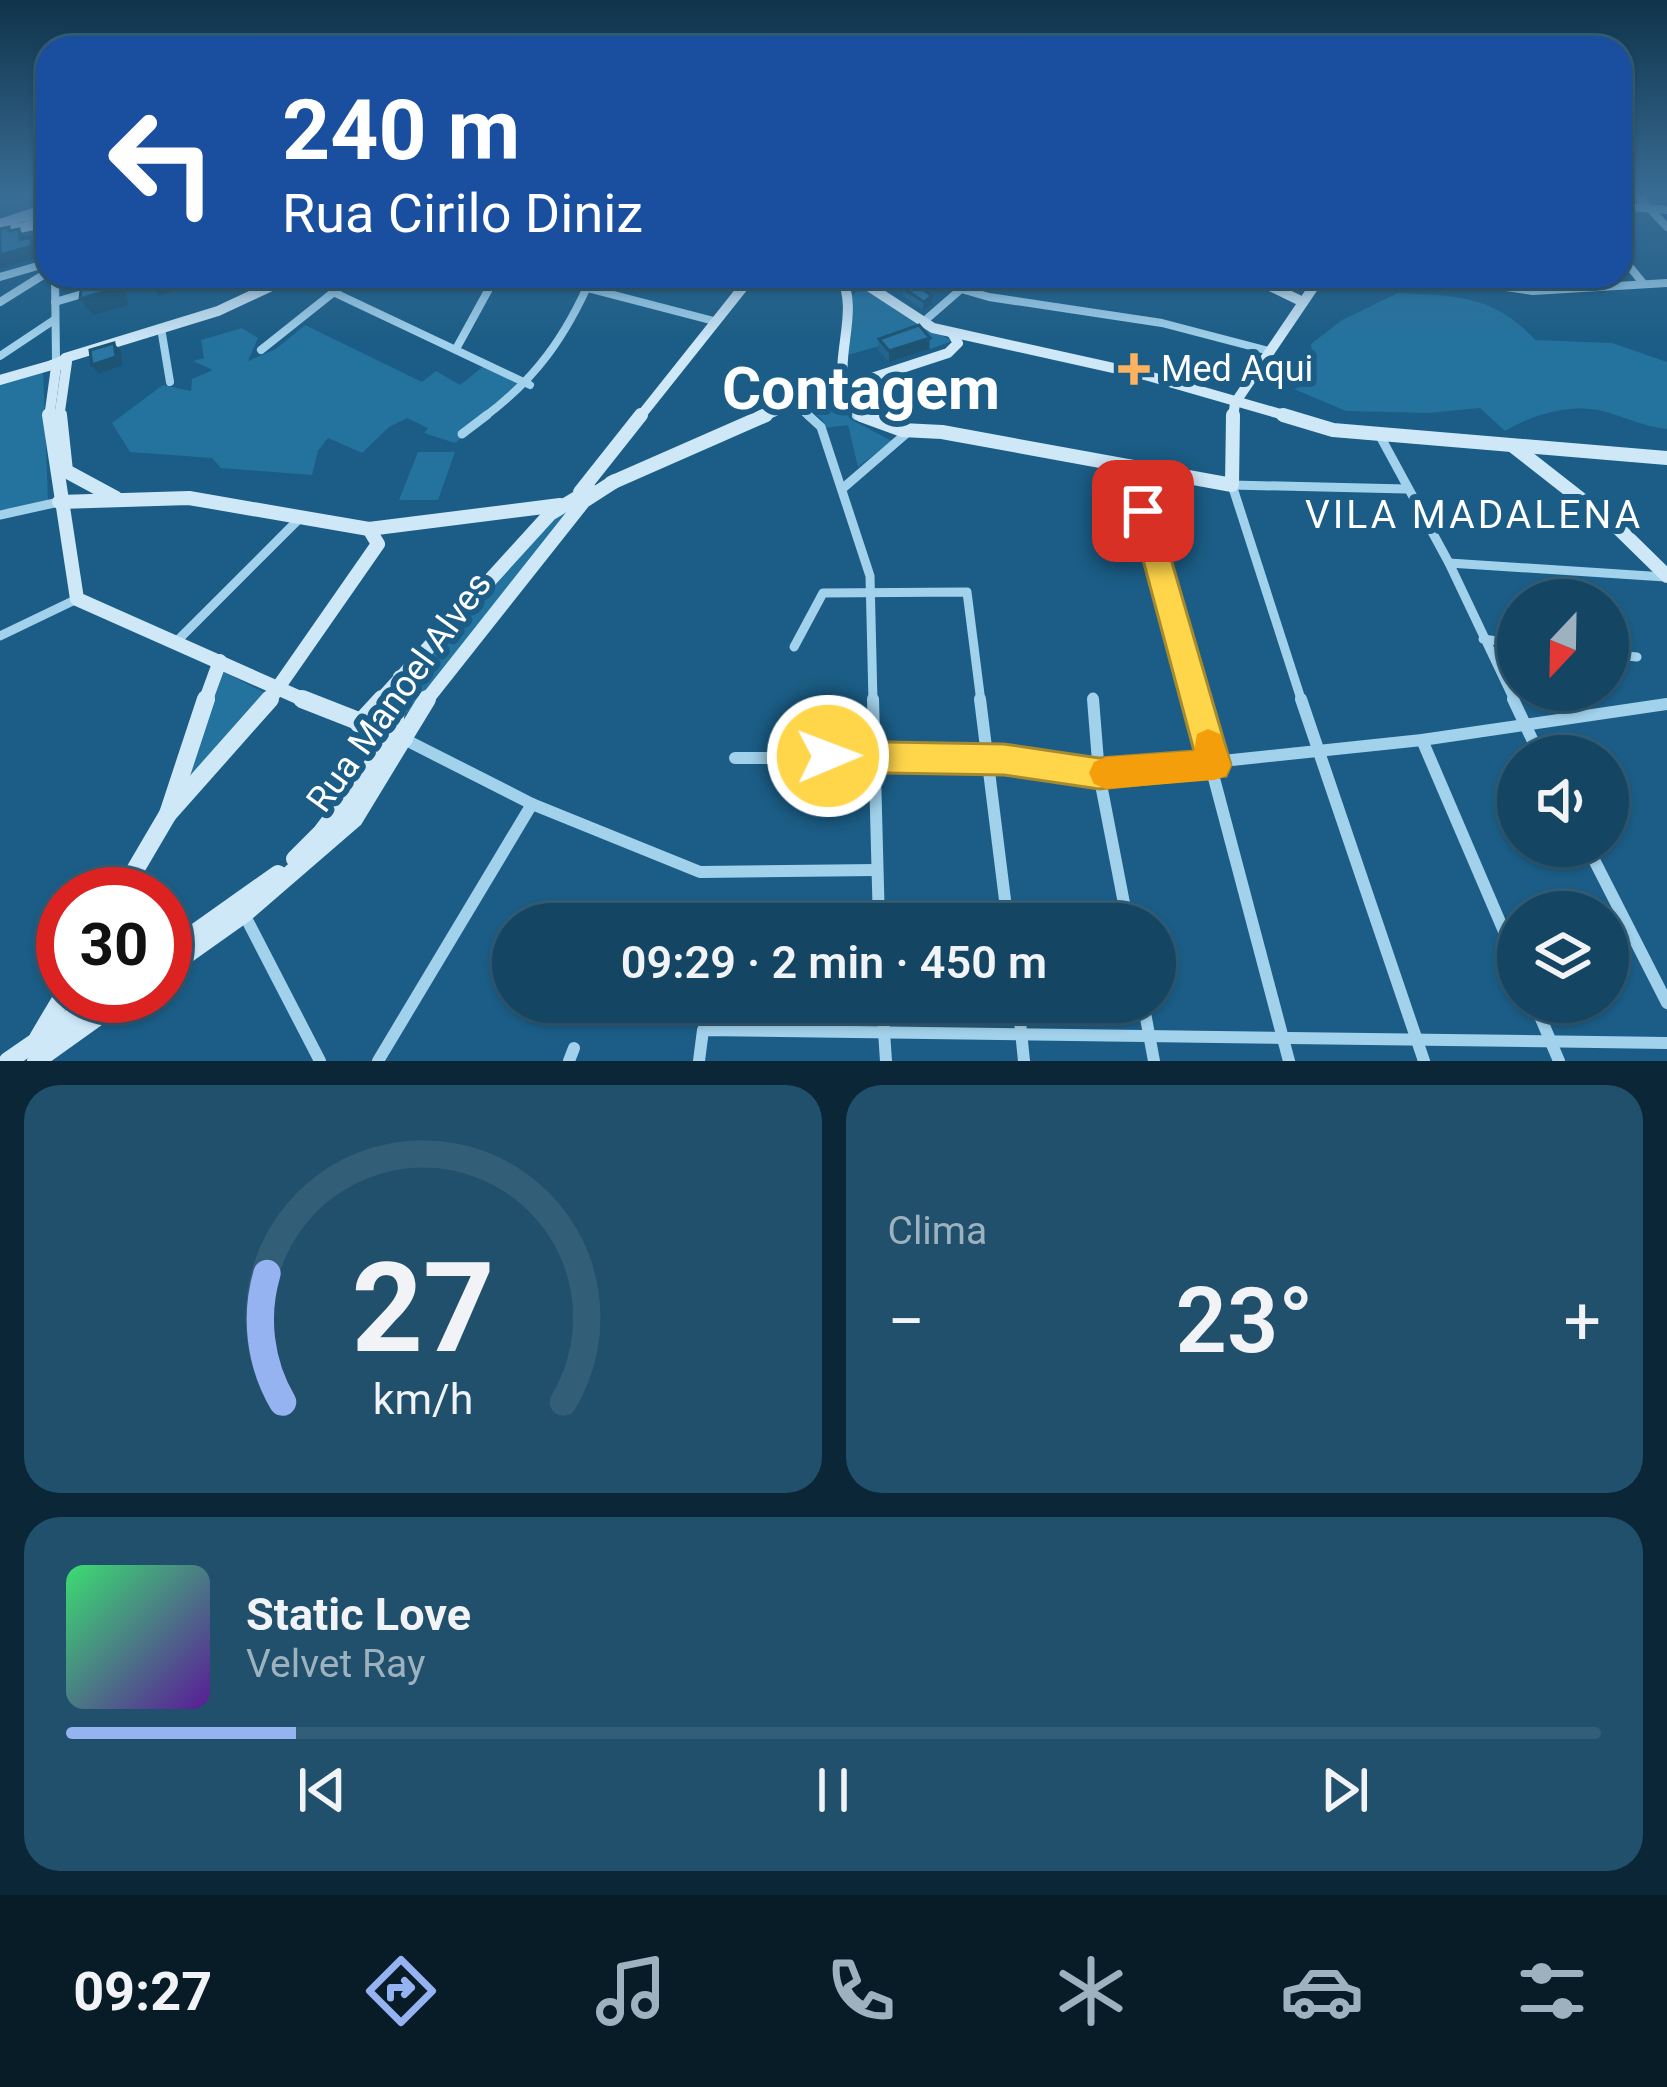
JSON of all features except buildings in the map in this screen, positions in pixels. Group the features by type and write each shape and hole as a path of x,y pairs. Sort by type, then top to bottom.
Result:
{"street":[{"path":"0,277 36,266"},
{"path":"1632,270 1643,283"},
{"path":"0,302 36,283"},
{"path":"1632,284 1667,284"},
{"path":"54,288 54,320 63,361 59,420 66,471 120,501"},
{"path":"55,302 101,288"},
{"path":"0,380 271,288"},
{"path":"261,350 338,288"},
{"path":"456,349 489,288"},
{"path":"462,434 530,385 549,364 587,288 714,321"},
{"path":"576,495 742,288"},
{"path":"851,288 844,400 856,416 899,434 941,432 1232,485 1406,489"},
{"path":"874,288 922,323 952,333 1145,375 1333,430 1667,458"},
{"path":"955,288 1132,317 1269,351"},
{"path":"1274,288 1303,302"},
{"path":"1313,288 1234,403 1232,485 1424,1061"},
{"path":"1513,288 1574,288"},
{"path":"922,323 961,290"},
{"path":"333,292 530,385"},
{"path":"0,356 54,320"},
{"path":"161,328 170,382"},
{"path":"615,481 792,404 956,349 952,333"},
{"path":"63,361 47,406 77,599"},
{"path":"856,416 878,395 888,373"},
{"path":"792,404 821,427 870,576 878,903"},
{"path":"842,489 899,434"},
{"path":"1380,436 1449,562 1530,735"},
{"path":"1513,446 1618,529 1667,576"},
{"path":"1132,469 1289,1061"},
{"name":"Rua Manoel Alves","path":"358,724 468,599 560,505 615,481"},
{"name":"Rua Manoel Alves","path":"192,936 308,848 584,502 615,481"},
{"path":"0,515 59,502 202,500 369,529 560,505"},
{"path":"177,641 299,519"},
{"path":"137,867 168,814 280,688 378,544 369,529"},
{"path":"1449,562 1667,576"},
{"path":"501,564 516,565 526,575"},
{"path":"794,647 823,592 967,592 1006,903"},
{"path":"0,636 77,599 398,739 532,804 700,872 877,870"},
{"path":"468,599 466,612 472,619 493,615"},
{"path":"1483,640 1497,642"},
{"path":"1629,656 1637,657"},
{"path":"168,814 178,772 220,661"},
{"path":"398,739 401,672"},
{"path":"1093,697 1099,774 1124,903"},
{"path":"735,758 989,759 1099,774 1422,740 1667,704"},
{"name":"Rua Manoel Alves","path":"192,951 244,914 354,819 398,739"},
{"path":"1422,740 1497,915"},
{"path":"178,772 179,781 190,789"},
{"path":"378,1061 532,804"},
{"path":"1598,867 1667,1003"},
{"path":"244,914 320,1061"},
{"path":"32,1056 49,1023"},
{"path":"32,1056 71,1023"},
{"path":"8,1061 32,1056 84,1023"},
{"path":"883,1023 886,1061"},
{"path":"1021,1023 1024,1061"},
{"path":"1147,1023 1154,1061"},
{"path":"1543,1023 1559,1061"},
{"path":"699,1061 703,1030 1667,1043"}],"shaded area":[{"path":"861,288 952,341 931,349 918,335 848,355 852,296"},
{"path":"1398,293 1456,297 1489,306 1535,340 1612,343 1667,362 1667,429 1599,410 1568,409 1505,431 1480,408 1428,413 1346,411 1294,389 1315,381 1311,344 1342,320"},
{"path":"305,325 422,382 436,371 460,385 485,365 525,385 457,434 461,438 455,443 424,433 428,428 407,418 389,427 362,453 328,438 318,451 312,475 221,468 212,458 130,452 112,423 163,385 191,391 192,379 213,370 193,361 204,358 201,340 242,328 258,338 248,361 276,349"},
{"path":"43,371 48,500 0,511 0,383"},
{"path":"836,394 850,419 892,441 858,467 848,425 825,428 822,419 802,405"},
{"path":"418,452 455,452 438,500 399,500"},
{"path":"585,494 388,732 372,717 534,534"},
{"path":"222,671 267,694 185,781"}],"slow traffic":[{"path":"1106,773 1214,765 1208,744"}],"place":[{"name":"Med Aqui","path":"1134,369"}],"district":[{"name":"Contagem","path":"861,388"},
{"name":"VILA MADALENA","path":"1474,515"}],"route":[{"path":"828,756 1004,759 1099,774 1214,765 1143,511"}]}
